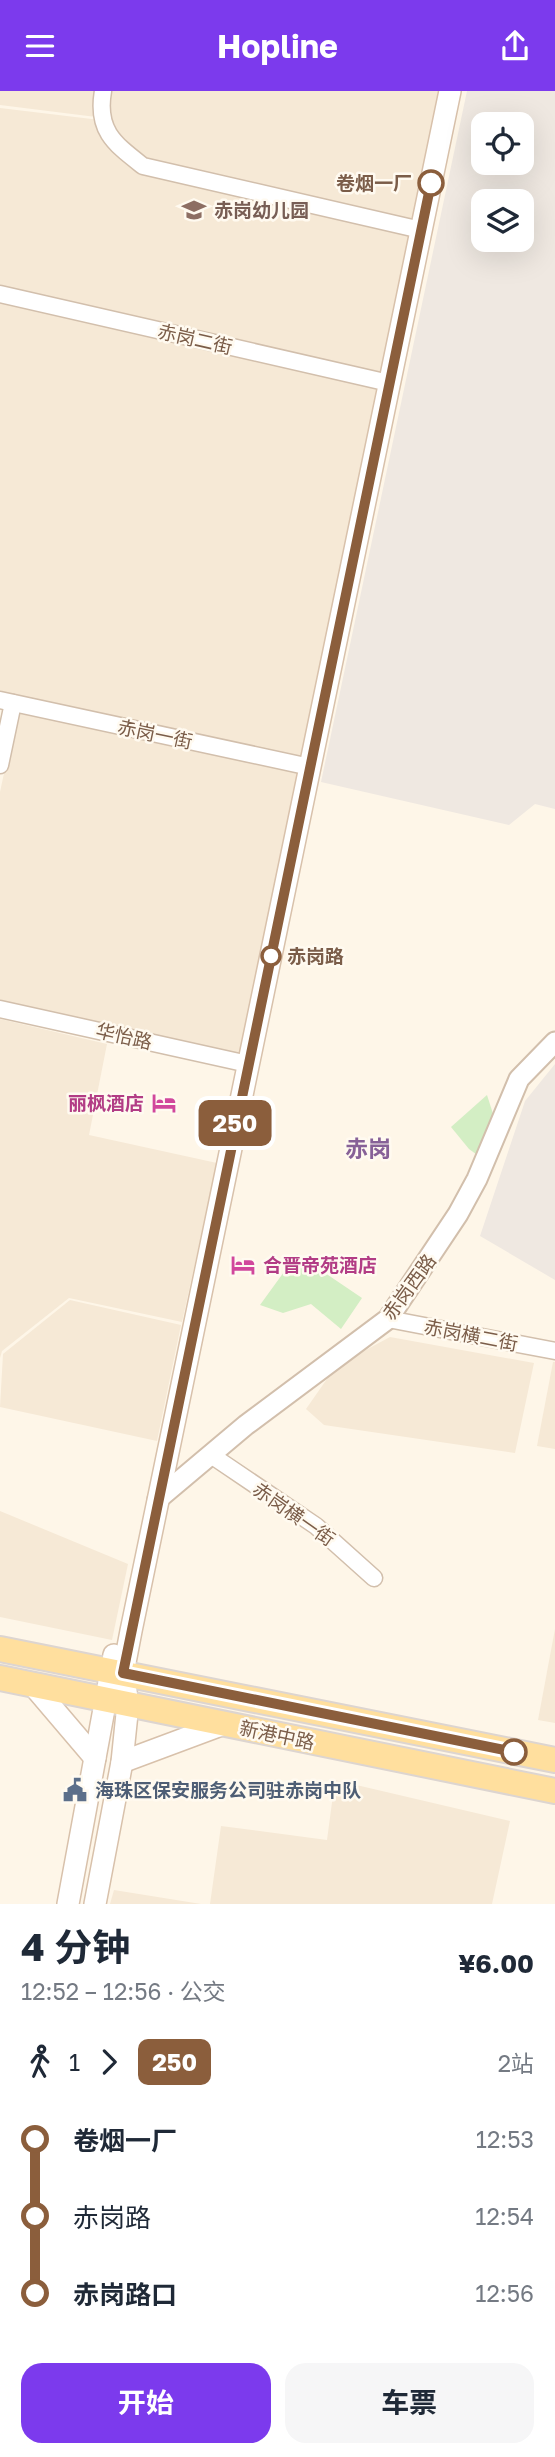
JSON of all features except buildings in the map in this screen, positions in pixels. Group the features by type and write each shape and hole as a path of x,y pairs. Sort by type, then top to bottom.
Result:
{"main road":[{"path":"117,1672 158,1499 450,91"},
{"path":"95,1904 122,1762 117,1672 170,1401 190,1342"},
{"name":"新港中路","path":"0,1649 555,1760"},
{"name":"新港中路","path":"0,1678 555,1791"},
{"path":"32,1684 95,1758"},
{"path":"68,1904 95,1758 117,1701"},
{"path":"122,1762 224,1724"}],"street":[{"path":"103,91 100,107 109,139 144,166 421,230"},
{"name":"赤岗二街","path":"0,294 389,383"},
{"path":"0,765 7,701"},
{"name":"赤岗一街","path":"7,701 310,767"},
{"name":"华怡路","path":"0,1009 248,1064"},
{"name":"赤岗西路","path":"158,1499 388,1319 458,1213 477,1179 519,1079 555,1042"},
{"name":"赤岗横二街","path":"388,1319 555,1350"},
{"name":"赤岗横一街","path":"211,1455 316,1526 374,1578"}],"shaded area":[{"path":"0,91 100,91 96,117 0,105"},
{"path":"105,91 438,91 386,376 0,287 0,108 100,120"},
{"path":"467,91 555,91 555,809 535,804 509,825 321,782"},
{"path":"0,299 386,385 306,762 0,694"},
{"path":"18,708 306,770 246,1057 0,1002 0,792"},
{"path":"0,1019 107,1044 89,1135 217,1163 182,1322 69,1298 2,1351 0,1358"},
{"path":"555,1064 555,1280 480,1236 525,1101"},
{"path":"70,1300 181,1325 157,1441 0,1407 3,1354"},
{"path":"390,1337 534,1363 515,1453 324,1425 306,1409 336,1366"},
{"path":"555,1362 555,1449 537,1446"},
{"path":"0,1511 128,1564 112,1640 0,1617"},
{"path":"555,1629 555,1723 538,1720"},
{"path":"335,1780 510,1821 492,1904 210,1904 221,1826 327,1840"},
{"path":"114,1890 201,1904 110,1904"}],"green space":[{"path":"487,1095 495,1120 480,1157 469,1149 451,1127"},
{"path":"297,1254 362,1298 341,1329 311,1304 283,1313 260,1305"}],"bus line":[{"name":"250","path":"431,183 123,1673 514,1752"}],"place":[{"name":"卷烟一厂","path":"431,183"},
{"name":"赤岗幼儿园","path":"194,210"},
{"name":"赤岗路","path":"271,956"},
{"name":"丽枫酒店","path":"164,1103"},
{"name":"合晋帝苑酒店","path":"243,1265"},
{"name":"海珠区保安服务公司驻赤岗中队","path":"75,1790"}],"district":[{"name":"赤岗","path":"368,1149"}]}
